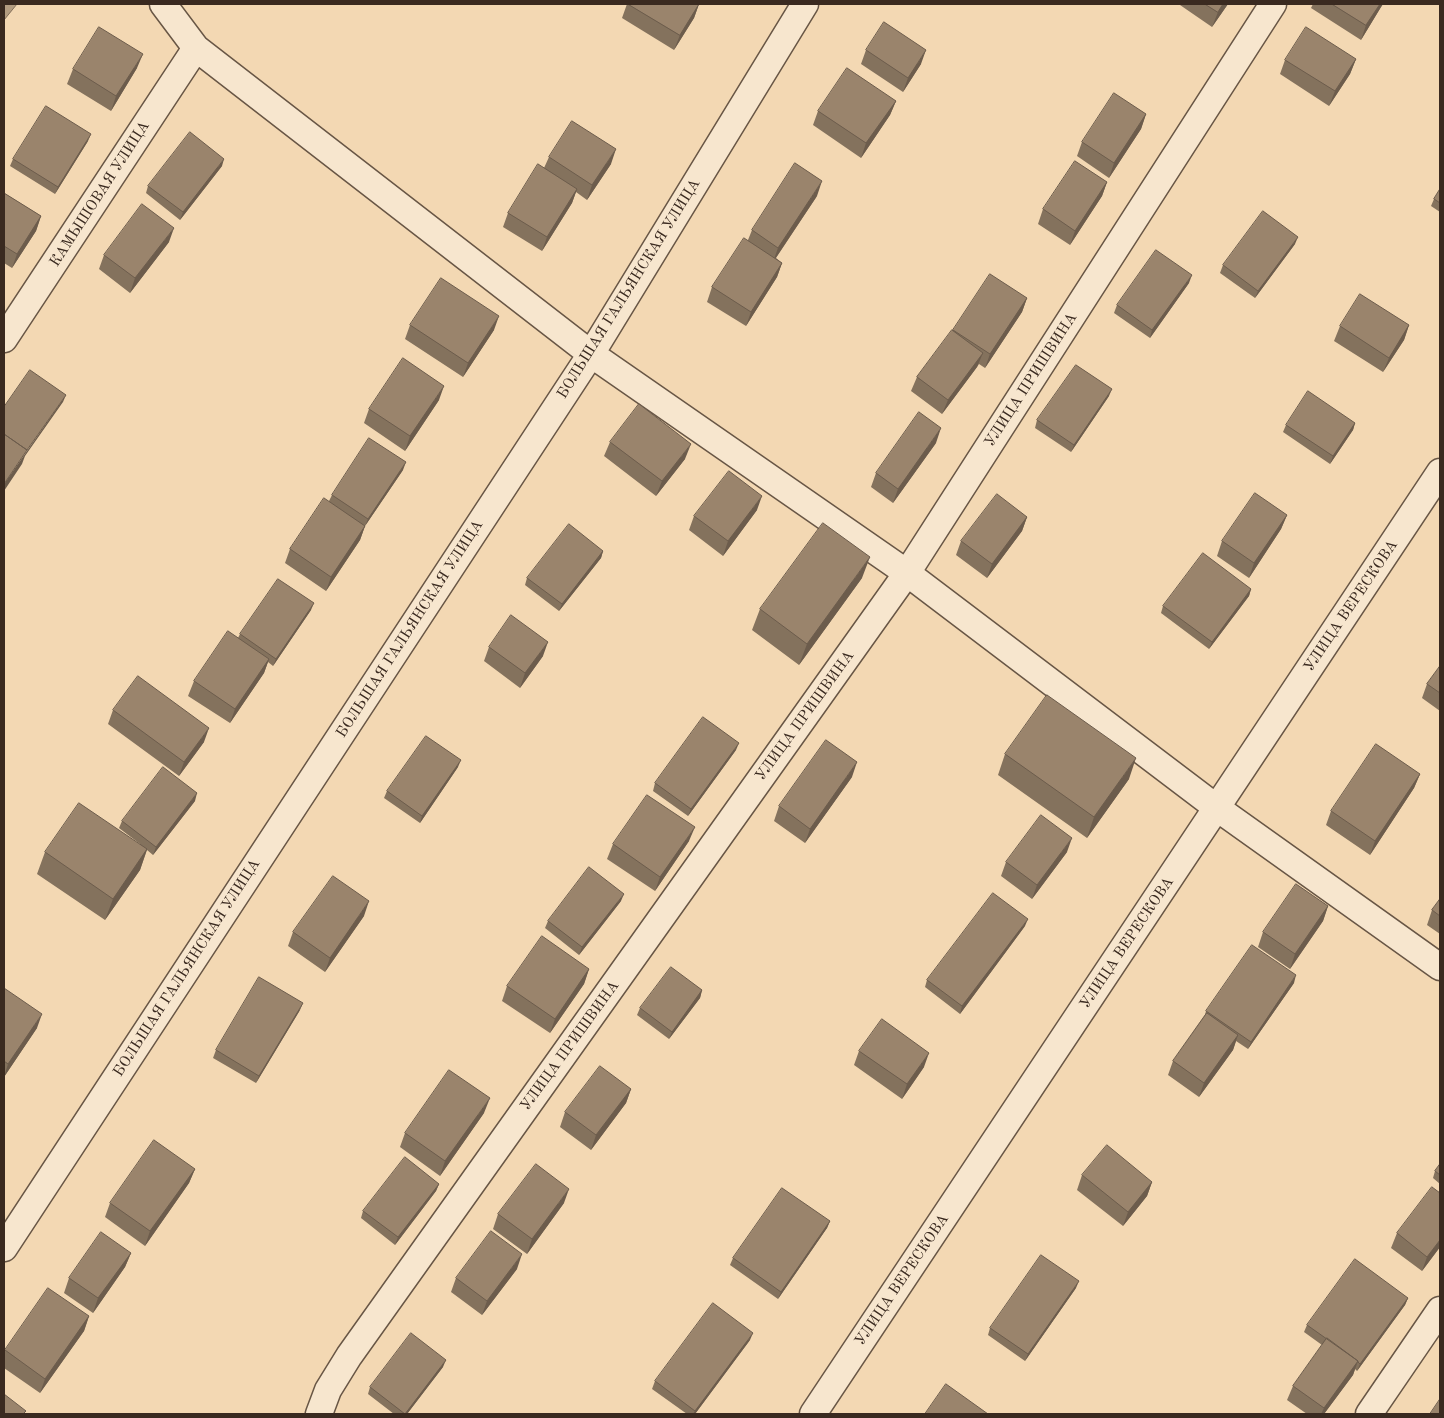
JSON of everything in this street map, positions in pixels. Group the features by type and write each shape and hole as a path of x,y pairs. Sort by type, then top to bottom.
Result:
{"street":[{"path":"164,4 196,48 591,354 907,574 1217,808 1440,967"},
{"name":"БОЛЬШАЯ ГАЛЬЯНСКАЯ УЛИЦА","path":"4,1248 591,354 805,4"},
{"name":"УЛИЦА ПРИШВИНА","path":"319,1414 328,1390 349,1356 907,574 1272,4"},
{"name":"КАМЫШОВАЯ УЛИЦА","path":"4,339 196,48"},
{"name":"УЛИЦА ВЕРЕСКОВА","path":"813,1414 1440,472"},
{"path":"1369,1414 1440,1310"}],"shaded area":[{"path":"4,4 17,4 4,20"}],"building":[{"path":"628,4 699,4 680,35"},
{"path":"1205,4 1223,4 1218,12"},
{"path":"1332,4 1380,4 1366,25"},
{"path":"884,22 926,50 908,78 866,50"},
{"path":"99,27 143,54 116,96 73,69"},
{"path":"1306,27 1356,59 1335,91 1285,60"},
{"path":"847,68 896,101 866,143 818,111"},
{"path":"1114,93 1146,114 1114,163 1082,142"},
{"path":"46,106 91,134 58,187 13,159"},
{"path":"572,121 616,149 592,185 549,157"},
{"path":"190,132 224,159 183,212 148,186"},
{"path":"1075,161 1107,182 1075,231 1043,209"},
{"path":"795,163 822,181 778,248 752,230"},
{"path":"538,164 577,189 547,237 508,213"},
{"path":"1440,189 1440,203 1434,199"},
{"path":"4,193 41,216 17,254 4,246"},
{"path":"142,204 174,228 135,278 104,255"},
{"path":"1263,211 1298,237 1258,291 1223,265"},
{"path":"744,238 782,263 751,312 712,287"},
{"path":"1156,250 1192,275 1152,330 1117,305"},
{"path":"990,274 1027,298 990,354 953,330"},
{"path":"441,278 499,316 468,363 410,325"},
{"path":"1360,294 1409,325 1389,358 1340,326"},
{"path":"952,330 983,353 948,400 917,377"},
{"path":"403,358 444,386 410,436 369,409"},
{"path":"1076,365 1112,389 1074,445 1037,420"},
{"path":"30,370 66,395 27,450 4,434 4,407"},
{"path":"1308,391 1355,423 1333,456 1286,425"},
{"path":"639,404 691,444 662,481 610,442"},
{"path":"919,412 941,428 898,489 876,473"},
{"path":"4,434 27,450 4,484"},
{"path":"369,438 406,462 368,519 332,495"},
{"path":"729,471 762,496 728,541 694,516"},
{"path":"1255,493 1287,515 1254,563 1222,541"},
{"path":"997,494 1027,517 992,564 961,541"},
{"path":"324,498 365,526 331,577 290,549"},
{"path":"823,523 870,557 807,644 760,609"},
{"path":"569,524 603,551 562,604 527,578"},
{"path":"1203,553 1251,589 1212,642 1163,606"},
{"path":"278,579 314,603 276,659 240,634"},
{"path":"511,615 548,642 525,673 489,647"},
{"path":"228,631 269,659 235,709 194,681"},
{"path":"1440,666 1440,693 1427,684"},
{"path":"138,676 209,728 184,762 113,710"},
{"path":"1047,695 1136,758 1094,817 1005,754"},
{"path":"703,717 739,743 691,809 655,783"},
{"path":"426,736 461,760 422,816 387,791"},
{"path":"826,740 857,762 810,829 779,806"},
{"path":"1376,744 1420,774 1375,841 1331,811"},
{"path":"163,767 197,793 156,847 122,821"},
{"path":"647,795 695,827 660,877 613,844"},
{"path":"79,803 147,849 113,899 45,852"},
{"path":"1041,815 1072,838 1037,885 1006,862"},
{"path":"589,867 624,894 582,947 548,921"},
{"path":"333,876 369,901 330,958 293,932"},
{"path":"1296,884 1328,906 1295,954 1263,932"},
{"path":"993,893 1028,919 962,1006 927,980"},
{"path":"1440,899 1440,916 1432,910"},
{"path":"542,936 589,969 555,1019 507,986"},
{"path":"1252,945 1296,975 1251,1042 1206,1011"},
{"path":"671,967 702,990 672,1032 640,1008"},
{"path":"259,977 303,1003 259,1076 216,1050"},
{"path":"4,988 42,1014 8,1064 4,1061"},
{"path":"1207,1013 1238,1035 1204,1083 1173,1061"},
{"path":"882,1019 929,1053 907,1084 859,1051"},
{"path":"600,1066 631,1089 596,1135 565,1112"},
{"path":"449,1070 490,1098 445,1161 405,1133"},
{"path":"154,1140 195,1169 150,1231 110,1203"},
{"path":"1107,1145 1152,1182 1128,1212 1082,1175"},
{"path":"405,1157 439,1184 398,1237 363,1211"},
{"path":"536,1164 569,1189 532,1239 498,1214"},
{"path":"1440,1164 1440,1175 1435,1171"},
{"path":"1432,1187 1440,1193 1440,1240 1427,1257 1397,1233"},
{"path":"782,1188 830,1221 781,1292 733,1258"},
{"path":"491,1231 522,1254 487,1301 456,1278"},
{"path":"101,1232 131,1253 98,1298 69,1278"},
{"path":"1041,1255 1079,1281 1028,1354 990,1328"},
{"path":"1355,1259 1408,1298 1360,1364 1307,1325"},
{"path":"48,1288 89,1316 45,1379 5,1350"},
{"path":"713,1303 753,1333 695,1411 655,1381"},
{"path":"411,1333 446,1360 405,1414 370,1387"},
{"path":"1327,1338 1358,1361 1324,1408 1293,1386"},
{"path":"946,1384 988,1414 925,1414"},
{"path":"4,1394 26,1411 23,1414 4,1414"},
{"path":"1440,1399 1440,1414 1430,1414"}]}
